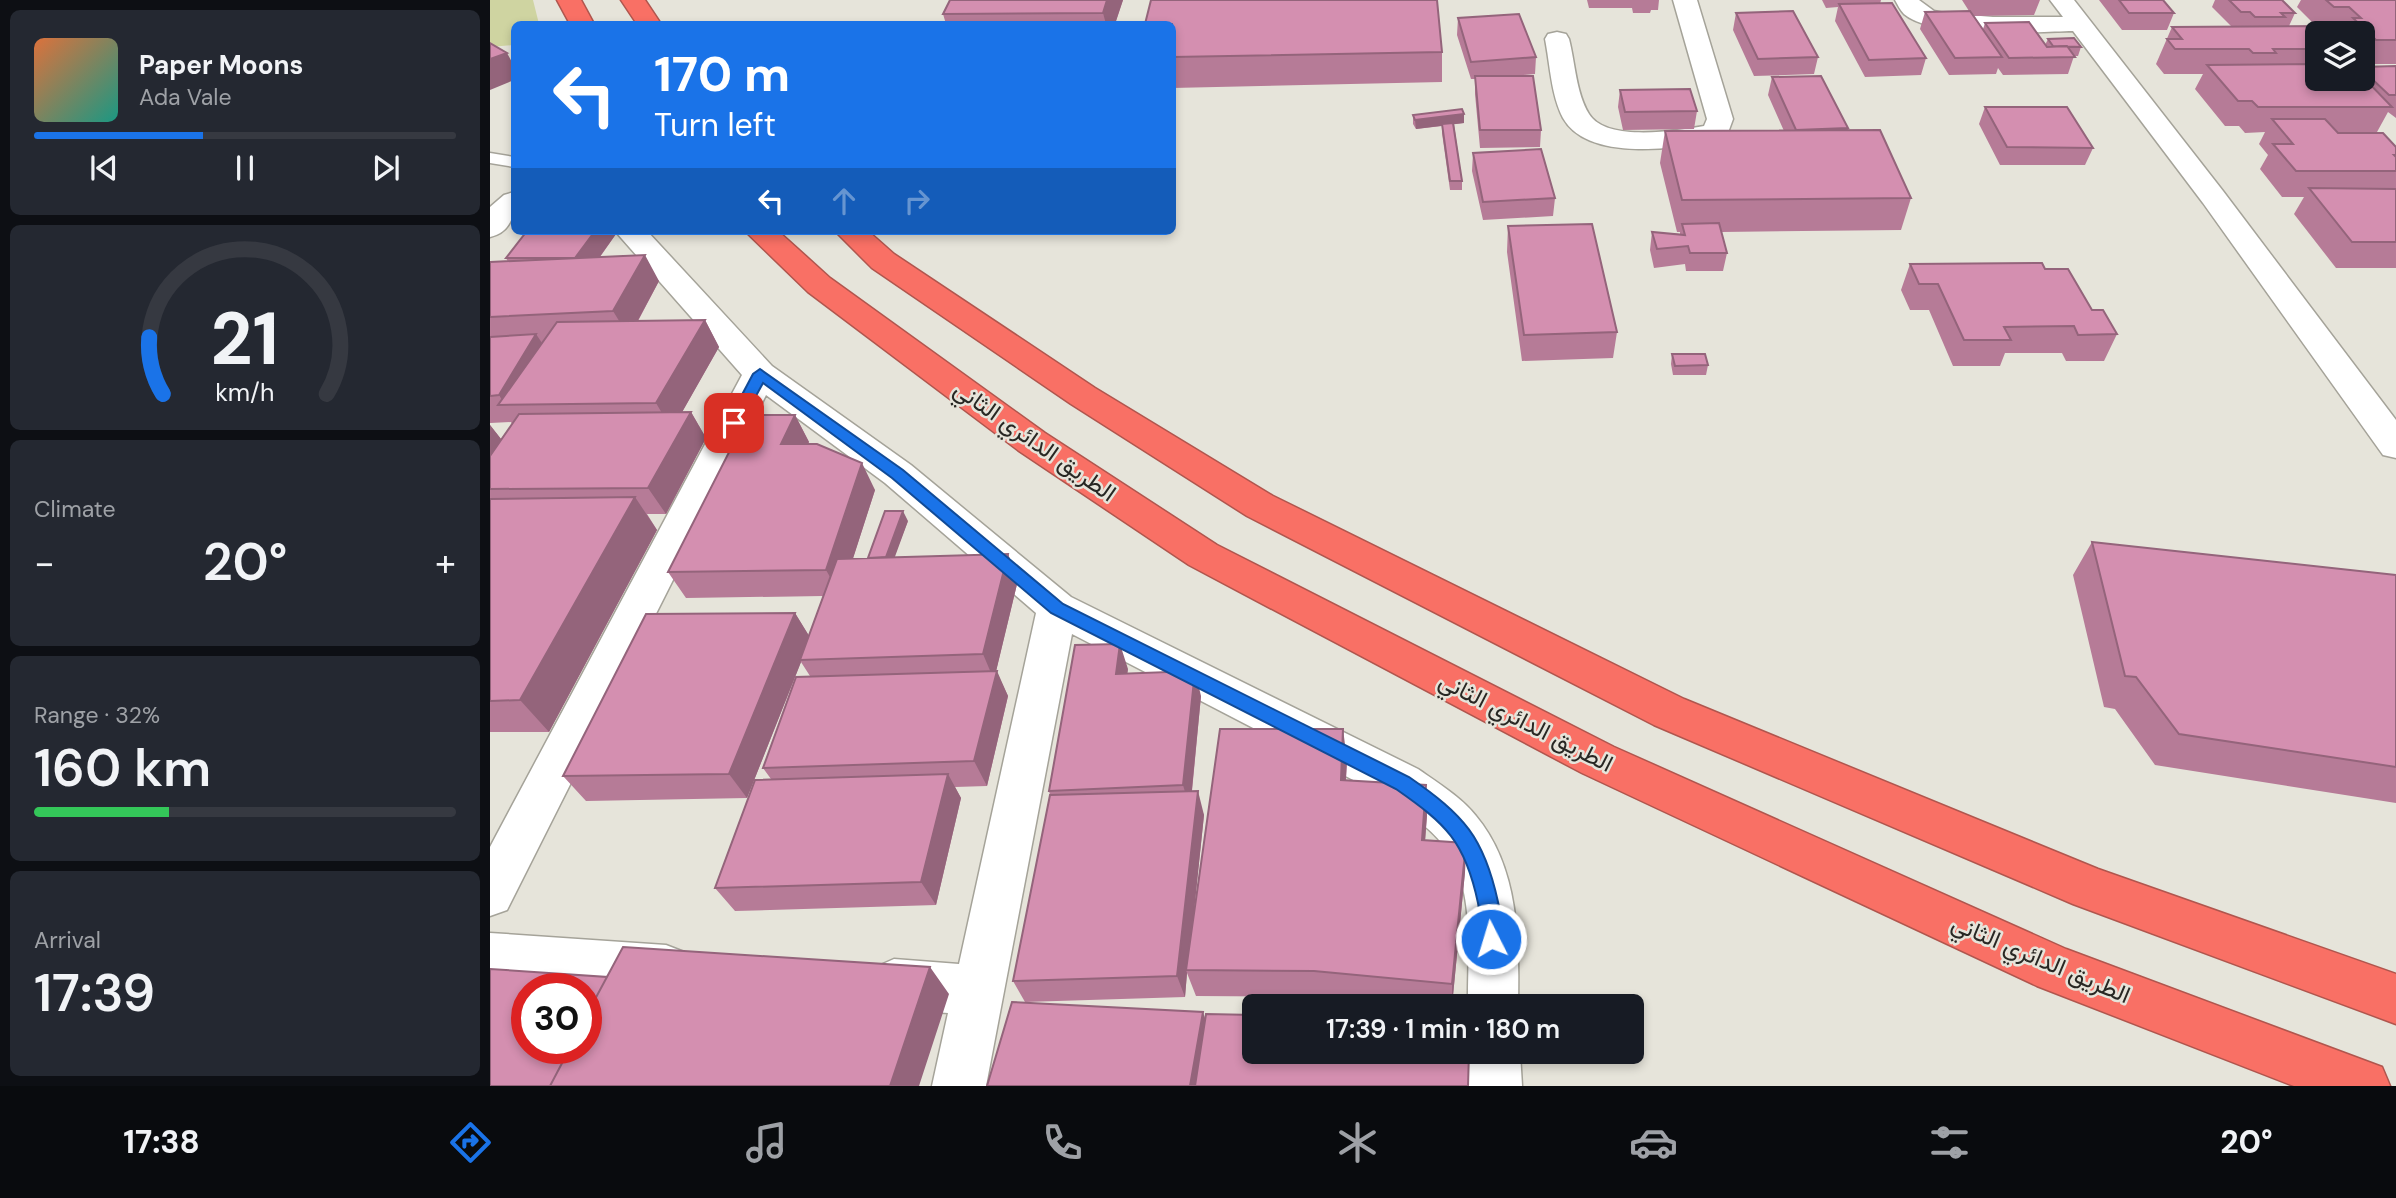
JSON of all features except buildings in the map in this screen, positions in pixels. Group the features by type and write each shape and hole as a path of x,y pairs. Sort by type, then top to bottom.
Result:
{"highway":[{"path":"569,0 580,21"},
{"path":"633,0 647,21"},
{"name":"الطريق الدائري الثاني","path":"764,235 819,285 1032,442 1203,555 1598,760 2055,969 2363,1086"},
{"path":"854,235 883,261 1083,396 1261,506 1668,712 2090,888 2396,999"}],"street":[{"path":"1557,39 1576,117 1586,129 1605,136 1646,140 1689,139 1716,132 1720,119 1685,0"},
{"path":"1907,0 1913,10 1928,18 1958,23 2081,24"},
{"path":"2062,0 2213,197 2396,446"},
{"path":"502,214 511,188"},
{"path":"634,235 760,374 898,474 1057,608 1402,783 1436,806 1462,833 1480,867 1491,916 1493,994"},
{"path":"490,894 760,374"},
{"path":"959,1086 1057,608"},
{"path":"490,957 713,972"},
{"path":"852,982 977,990"},
{"path":"1494,1064 1495,1086"}],"lane":[{"path":"490,159 511,162"}],"green space":[{"path":"490,0 533,0 538,21 511,21 511,45 490,47"}],"route":[{"path":"734,423 760,374 898,474 1057,608 1402,783 1436,806 1462,833 1480,867 1491,916 1491,939"}]}
